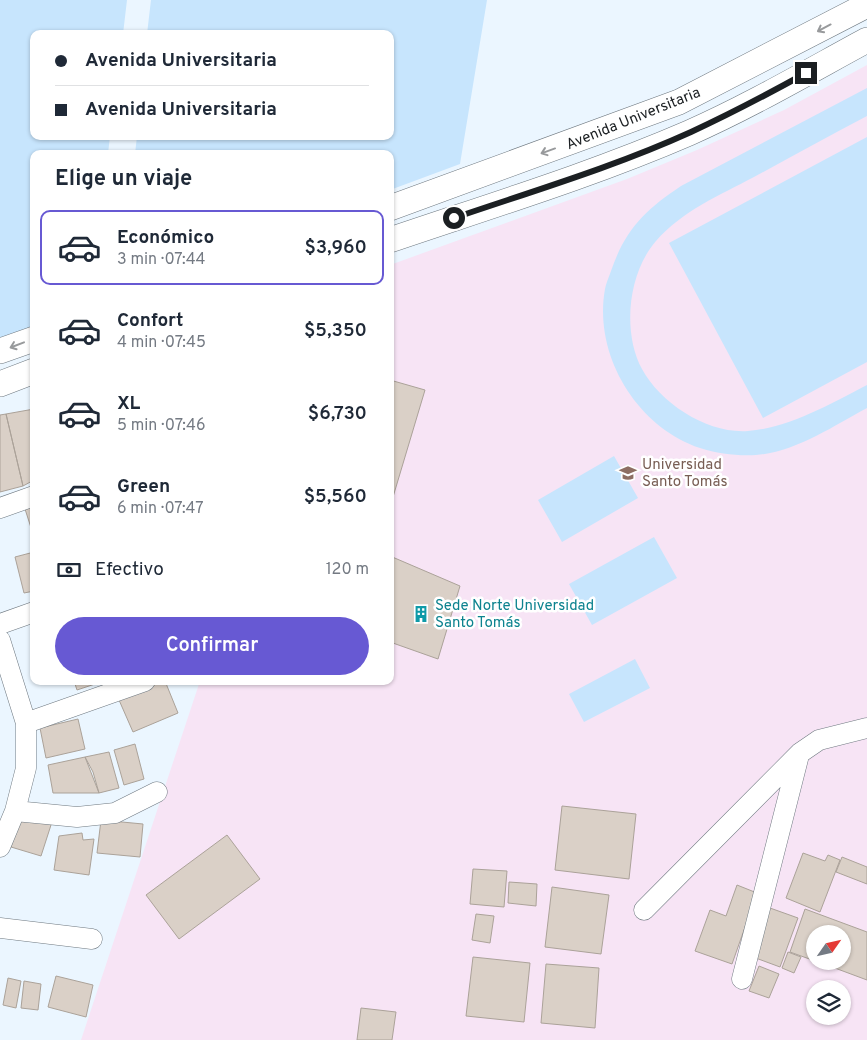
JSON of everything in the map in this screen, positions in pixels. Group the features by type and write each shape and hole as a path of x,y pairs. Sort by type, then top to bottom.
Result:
{"main road":[{"name":"Avenida Universitaria","path":"394,207 679,102 867,6"},
{"path":"394,239 615,163 690,132 761,98 867,40"},
{"path":"0,351 30,340"},
{"path":"0,384 30,373"}],"street":[{"path":"0,508 30,497"},
{"path":"0,624 30,613"},
{"path":"0,640 26,723 26,768 15,811 0,847"},
{"path":"26,723 133,685"},
{"path":"644,910 800,753 819,740 867,728"},
{"path":"742,979 800,753"},
{"path":"15,811 76,817 115,812 158,792"},
{"path":"0,928 92,939"}],"shaded area":[{"path":"0,0 127,0 123,30 30,30 30,140 110,140 108,150 30,150 30,327 0,338"},
{"path":"151,0 487,0 460,164 394,189 394,150 135,150 137,140 394,140 394,30 147,30"},
{"name":"Universidad Santo Tomás","path":"867,65 867,1040 81,1040 199,685 394,685 394,264 627,179 697,150 784,110"},
{"path":"867,88 867,116 702,204 666,230 647,254 639,269 631,303 630,321 636,354 650,382 673,405 702,422 717,428 748,431 779,425 810,414 867,385 867,408 800,444 771,453 735,455 721,453 700,448 677,438 657,424 639,406 624,385 613,363 606,339 603,314 605,289 623,244 630,232 647,213 681,186"},
{"path":"867,137 867,362 763,418 669,243"},
{"path":"614,456 638,498 562,542 538,500"},
{"path":"654,537 677,578 592,625 569,584"},
{"path":"635,659 650,688 584,722 569,694"}],"building":[{"path":"394,381 425,390 394,494"},
{"path":"30,410 30,482 23,486 6,414"},
{"path":"6,414 23,486 0,492 0,415"},
{"path":"30,508 30,525 25,509"},
{"path":"30,553 30,592 24,593 15,557"},
{"name":"Sede Norte Universidad Santo Tomás","path":"394,558 460,586 438,659 394,643"},
{"path":"75,685 92,685 77,690"},
{"path":"153,685 167,685 178,713 133,732 119,700"},
{"path":"78,719 85,749 46,758 40,728"},
{"path":"135,744 144,779 124,785 114,750"},
{"path":"109,752 119,788 99,793 93,772 85,757"},
{"path":"85,757 99,793 53,793 48,765"},
{"path":"562,806 636,814 629,879 555,870"},
{"path":"20,815 51,825 41,856 11,847"},
{"path":"101,820 143,824 140,857 97,853"},
{"path":"82,833 83,840 94,839 89,875 54,870 59,836"},
{"path":"227,835 260,879 179,939 146,895"},
{"path":"803,853 825,861 828,855 840,860 820,912 786,898"},
{"path":"842,857 867,867 867,884 836,872"},
{"path":"473,869 507,871 504,907 470,904"},
{"path":"509,882 537,884 536,906 508,903"},
{"path":"737,885 757,893 732,964 695,951 710,910 726,916"},
{"path":"552,887 609,895 601,954 545,947"},
{"path":"770,908 798,918 780,967 753,957"},
{"path":"805,909 848,925 806,925 806,958 790,952"},
{"path":"476,914 494,916 490,943 472,940"},
{"path":"851,926 867,932 867,980 840,970 851,970"},
{"path":"788,952 801,957 794,973 782,968"},
{"path":"473,957 530,963 524,1022 466,1016"},
{"path":"546,964 599,968 595,1028 541,1023"},
{"path":"759,966 779,974 769,998 749,991"},
{"path":"56,976 93,985 86,1017 48,1007"},
{"path":"8,978 21,981 16,1008 3,1005"},
{"path":"24,981 41,984 38,1010 21,1008"},
{"path":"361,1008 396,1012 392,1040 357,1040"}],"place":[{"name":"Universidad Santo Tomás","path":"628,473"},
{"name":"Sede Norte Universidad Santo Tomás","path":"421,614"}],"route":[{"path":"454,218 615,163 690,132 761,98 806,73"}]}
